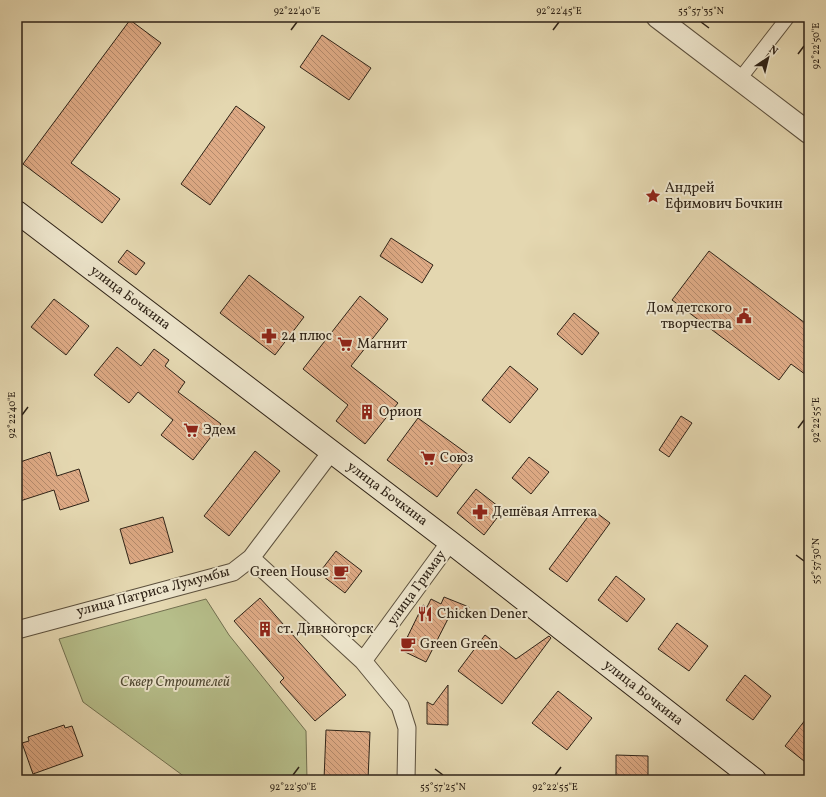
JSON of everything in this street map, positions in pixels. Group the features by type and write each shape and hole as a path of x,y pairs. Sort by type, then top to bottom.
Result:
{"main road":[{"name":"улица Бочкина","path":"17,212 450,542 755,780"}],"street":[{"path":"657,17 809,133"},
{"path":"739,80 788,17"},
{"name":"улица Патриса Лумумбы","path":"17,630 233,572 251,558 332,452"},
{"name":"улица Гримау","path":"363,661 450,542"},
{"path":"251,558 363,661 400,706 407,728 406,780"}],"green space":[{"name":"Сквер Строителей","path":"206,599 229,635 306,731 307,780 189,780 83,702 59,639"}],"building":[{"path":"130,20 161,43 71,163 120,199 102,223 23,164"},
{"path":"322,35 371,68 349,100 300,67"},
{"path":"236,106 265,127 210,205 181,184"},
{"path":"391,238 433,265 422,283 380,256"},
{"path":"127,250 145,263 136,275 118,262"},
{"name":"Дом детского творчества","path":"709,251 809,326 809,377 791,364 779,380 672,300"},
{"path":"249,275 304,317 275,355 220,313"},
{"path":"360,296 388,319 351,366 398,403 365,444 336,421 348,405 303,369"},
{"path":"54,299 89,326 66,355 31,327"},
{"path":"574,313 599,333 582,355 557,334"},
{"path":"117,347 141,366 154,349 169,360 165,366 185,382 178,392 221,424 193,460 161,435 173,420 138,392 129,403 94,375"},
{"path":"510,366 538,389 510,423 482,400"},
{"path":"681,416 692,423 669,457 659,450"},
{"name":"Союз","path":"418,418 469,455 437,497 387,460"},
{"path":"255,451 280,471 229,536 204,516"},
{"path":"50,452 57,476 79,469 89,501 60,510 54,490 17,502 17,463"},
{"path":"529,457 549,472 531,494 512,478"},
{"name":"Дешёвая Аптека","path":"476,489 503,510 484,535 457,513"},
{"path":"593,510 610,523 567,582 549,569"},
{"path":"163,517 173,552 130,564 120,529"},
{"name":"Green House","path":"336,551 362,571 345,593 319,573"},
{"path":"616,576 645,599 627,622 598,600"},
{"path":"444,597 469,607 464,619 451,613 426,662 401,650 423,605 427,607 431,599 441,604"},
{"path":"260,598 346,695 315,721 280,682 284,678 234,621"},
{"path":"677,623 708,646 689,671 658,649"},
{"path":"485,635 516,659 549,636 551,638 502,704 458,671"},
{"path":"745,675 771,696 753,720 726,700"},
{"path":"448,685 448,725 427,724 427,702 433,705"},
{"path":"558,691 592,718 567,750 532,723"},
{"path":"809,715 809,765 785,746"},
{"path":"64,725 65,728 72,726 83,756 33,774 22,743 29,741 28,737"},
{"path":"326,730 370,732 368,780 324,780"},
{"path":"616,755 648,756 648,780 616,780"}],"place":[{"name":"Андрей Ефимович Бочкин","path":"653,196"},
{"name":"Дом детского творчества","path":"744,316"},
{"name":"24 плюс","path":"269,336"},
{"name":"Магнит","path":"345,344"},
{"name":"Орион","path":"367,412"},
{"name":"Эдем","path":"191,430"},
{"name":"Союз","path":"428,458"},
{"name":"Дешёвая Аптека","path":"480,512"},
{"name":"Green House","path":"341,572"},
{"name":"Chicken Dener","path":"425,614"},
{"name":"ст. Дивногорск","path":"265,629"},
{"name":"Green Green","path":"408,644"}]}
